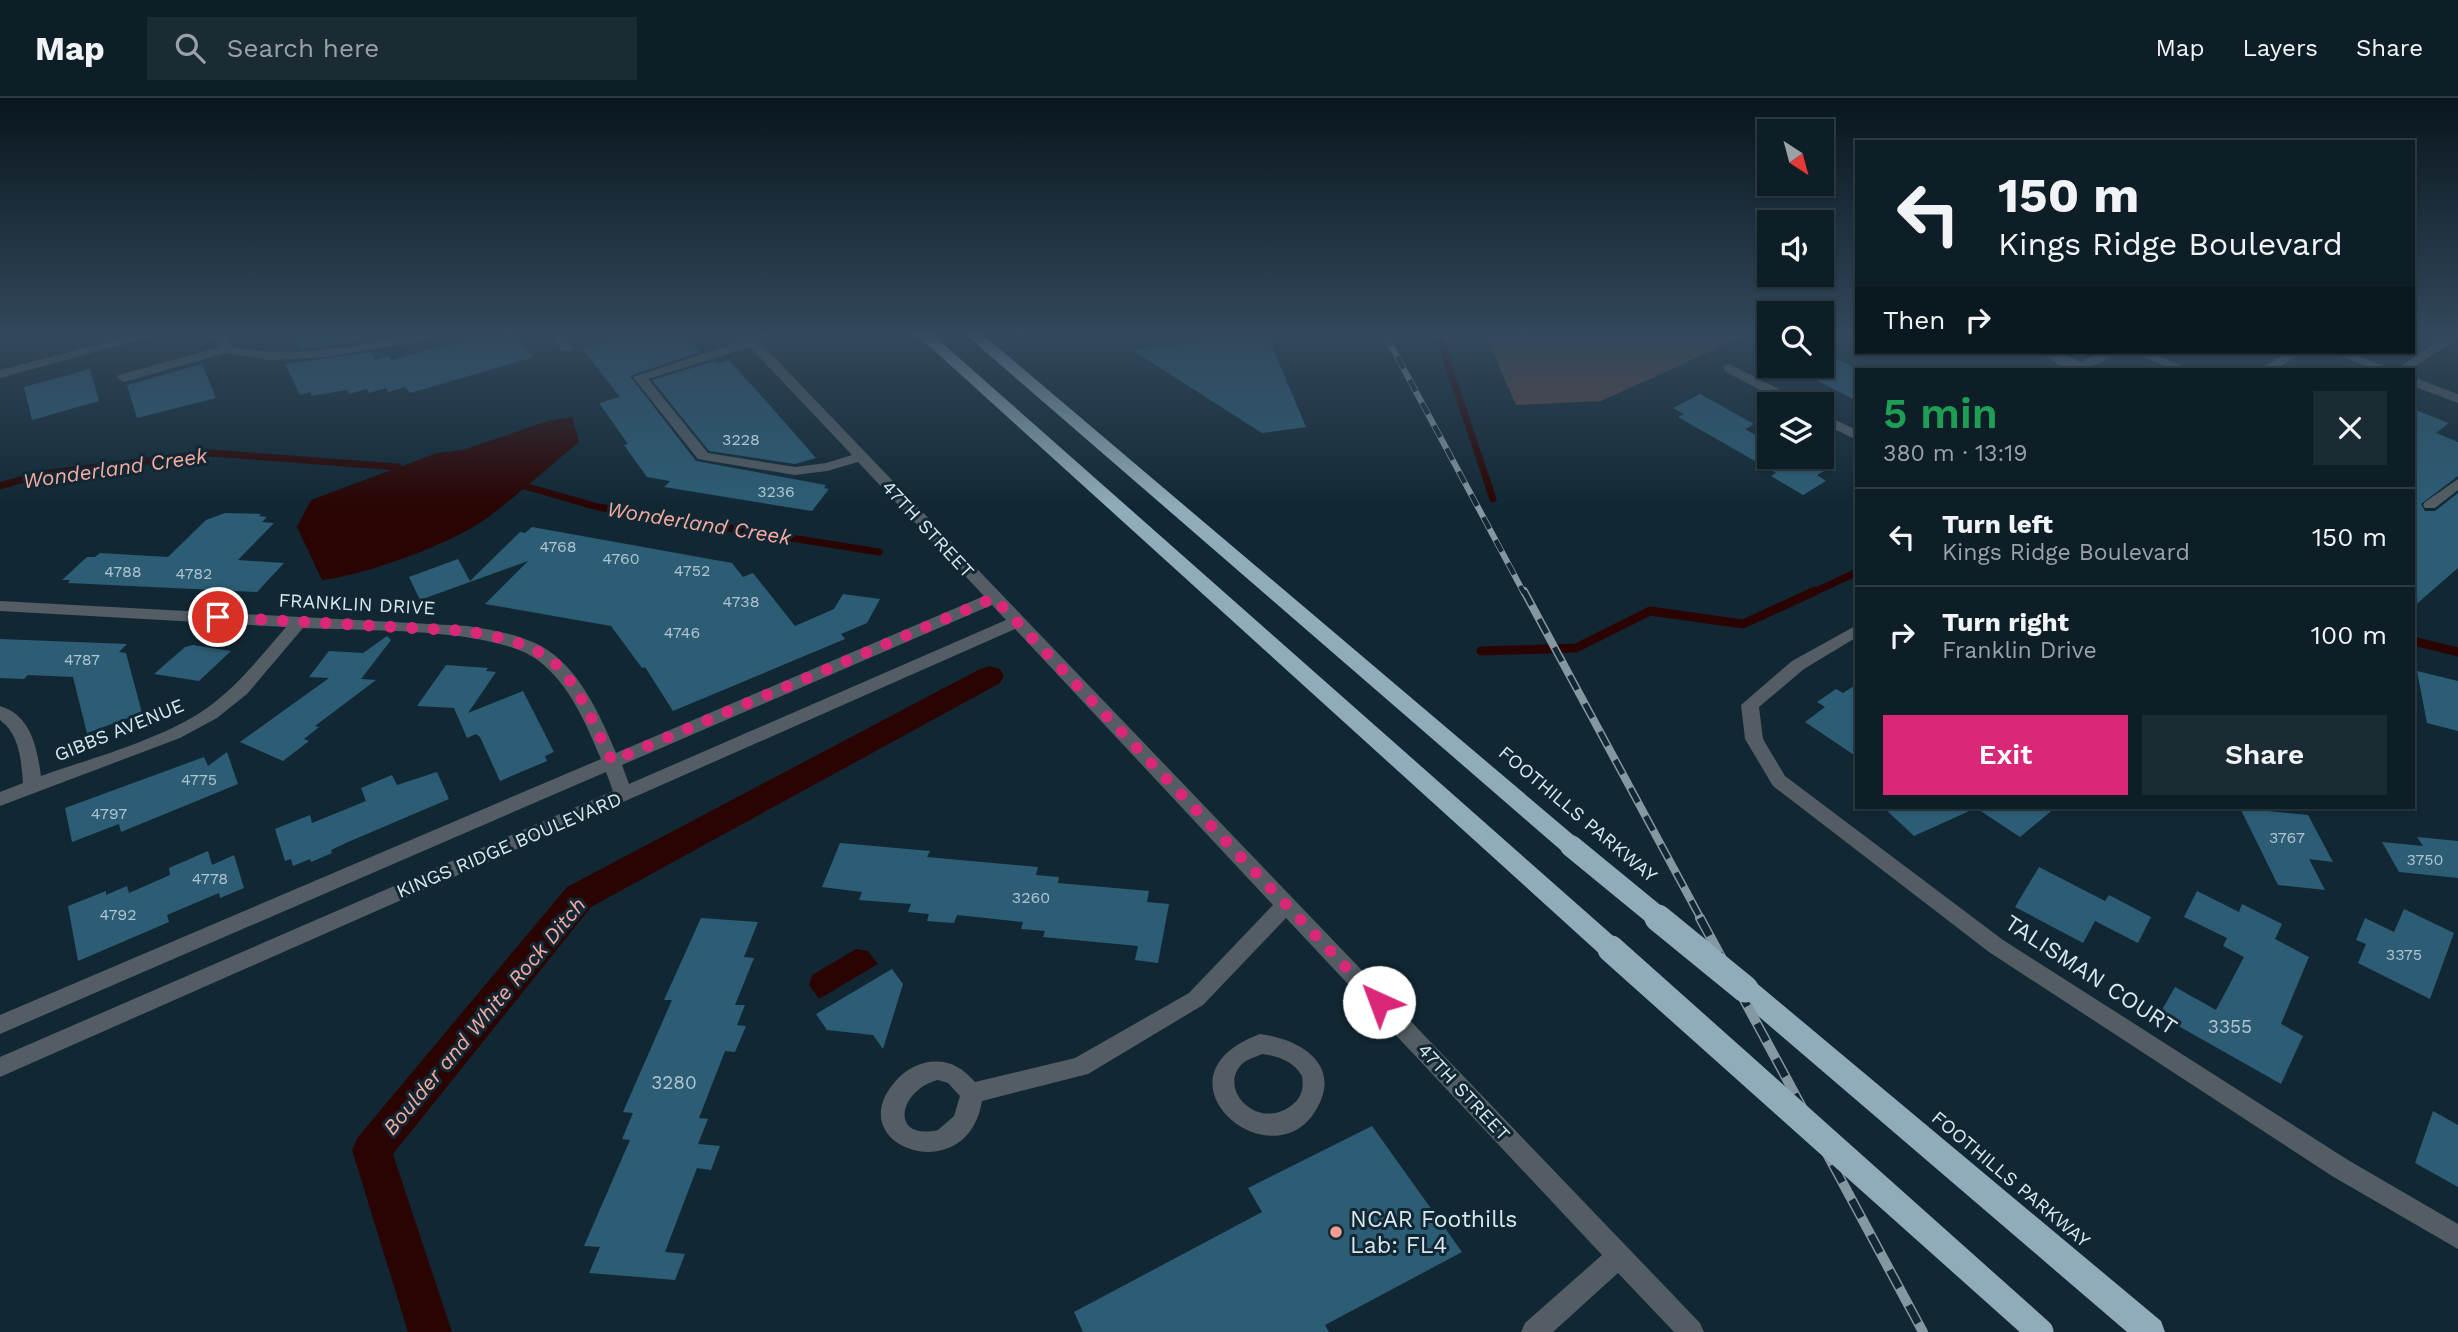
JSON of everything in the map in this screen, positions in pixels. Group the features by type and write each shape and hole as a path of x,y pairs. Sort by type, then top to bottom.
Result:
{"highway":[{"path":"987,392 2040,1332"},
{"name":"FOOTHILLS PARKWAY","path":"1040,392 1572,846 2150,1332"}],"street":[{"path":"652,392 703,456 795,471 828,467 861,457"},
{"name":"47TH STREET","path":"799,392 1691,1332"},
{"path":"2439,392 2458,399"},
{"path":"1834,424 1855,435"},
{"path":"2430,505 2458,482"},
{"name":"KINGS RIDGE BOULEVARD","path":"0,1025 994,598"},
{"name":"FRANKLIN DRIVE","path":"0,606 467,631 504,638 544,655 565,674 612,761 624,795"},
{"name":"GIBBS AVENUE","path":"0,799 174,734 211,714 241,690 299,622"},
{"name":"KINGS RIDGE BOULEVARD","path":"0,1066 1017,622"},
{"name":"TALISMAN COURT","path":"1855,631 1798,665 1750,705 1754,739 1779,781 1996,946 2340,1168 2458,1237"},
{"path":"0,712 11,717 24,733 33,788"},
{"path":"971,1093 1080,1067 1196,999 1287,904"},
{"path":"1534,1332 1619,1256"}],"shaded area":[{"path":"1510,392 1622,392 1601,401 1516,405"},
{"path":"572,417 579,442 487,518 431,548 361,572 322,580 297,527 311,500 437,453 463,450 548,421"},
{"path":"856,949 868,951 878,964 819,999 809,985 812,975"}],"building":[{"path":"25,392 96,392 99,401 32,420"},
{"path":"129,392 213,392 216,398 137,418"},
{"path":"298,392 338,392 312,396 310,392 300,395"},
{"path":"616,392 642,392 696,461 826,485 824,488 829,489 812,511 664,487 670,481 647,477 599,403 620,397"},
{"path":"661,392 757,392 816,458 795,464 709,451"},
{"path":"1197,392 1291,392 1306,427 1262,433"},
{"path":"1839,392 1855,392 1855,400"},
{"path":"1700,394 1754,424 1745,429 1757,436 1757,462 1678,417 1684,414 1673,408"},
{"path":"2415,410 2449,423 2436,433 2458,442 2458,476 2421,504 2425,511 2435,511 2458,493 2458,568 2415,605"},
{"path":"1769,469 1824,469 1817,475 1826,481 1803,495 1771,476 1776,473"},
{"path":"225,513 261,514 259,516 267,517 262,522 274,523 238,560 284,563 257,592 68,583 70,580 62,580 87,557 95,557 100,553 168,557 206,520"},
{"path":"532,527 732,563 743,577 753,573 795,626 834,609 843,594 880,599 867,623 841,634 845,639 673,711 645,667 642,668 611,626 485,604 528,561 420,600 409,577 458,559 470,581 520,532 525,533"},
{"path":"387,636 391,640 361,679 376,680 315,726 319,727 304,739 309,741 283,761 240,742 329,678 309,677 329,651 363,653"},
{"path":"0,639 127,644 119,652 126,653 142,713 87,733 73,677 28,675 24,679 0,678"},
{"path":"193,645 231,651 199,681 154,674 185,647"},
{"path":"446,665 488,668 486,671 496,672 468,713 523,691 554,752 545,756 547,761 500,781 480,737 476,734 467,738 454,708 417,706"},
{"path":"2417,671 2458,681 2458,731 2427,723"},
{"path":"1855,685 1855,756 1805,722 1825,707 1817,702 1836,689 1843,693"},
{"path":"227,752 238,784 121,832 119,824 72,842 65,808 204,757 208,766"},
{"path":"437,772 449,799 348,842 311,862 310,859 293,866 291,859 285,861 275,829 310,815 312,823 366,801 361,788 392,775 397,785"},
{"path":"1885,809 1974,809 1914,836"},
{"path":"1978,809 2054,809 2020,837"},
{"path":"2240,809 2308,815 2333,862 2309,859 2325,890 2278,885"},
{"path":"2417,837 2458,841 2458,878 2399,872 2382,842 2423,846"},
{"path":"840,843 930,851 927,857 1038,867 1036,875 1059,877 1058,883 1149,891 1147,902 1169,904 1158,963 1135,960 1138,946 1043,937 1045,931 1021,929 1023,922 957,915 954,923 927,921 929,914 908,912 911,904 859,900 862,892 822,887"},
{"path":"208,851 212,865 234,855 244,888 220,898 219,893 167,915 169,922 78,961 68,906 127,886 129,893 170,875 169,868"},
{"path":"2039,867 2105,901 2109,895 2151,917 2138,943 2095,921 2083,943 2015,907"},
{"path":"2197,891 2239,912 2242,904 2282,924 2275,939 2309,957 2281,1024 2303,1036 2281,1084 2159,1015 2175,987 2216,1010 2244,957 2223,946 2227,938 2184,917"},
{"path":"2404,909 2454,933 2430,999 2358,963 2366,944 2356,940 2365,918 2394,932"},
{"path":"701,918 758,922 744,957 754,958 735,1005 745,1005 737,1025 746,1026 735,1052 725,1051 699,1118 708,1119 698,1144 720,1146 711,1170 697,1168 665,1252 685,1254 675,1280 589,1273 600,1247 584,1246 630,1140 622,1139 633,1113 623,1112 672,1000 664,1000"},
{"path":"892,969 903,984 883,1049 873,1035 827,1030 816,1014"},
{"path":"2433,1111 2458,1125 2458,1187 2415,1163"},
{"name":"NCAR Foothills Lab: FL4","path":"1372,1126 1462,1252 1325,1325 1329,1332 1083,1332 1074,1312 1262,1212 1248,1188"}],"waterway":[{"name":"Boulder and White Rock Ditch","path":"1457,392 1493,499"},
{"name":"Wonderland Creek","path":"0,486 41,474 212,453 398,467"},
{"name":"Wonderland Creek","path":"521,485 598,507 879,552"},
{"name":"Wonderland Creek","path":"1812,593 1855,573"},
{"name":"Wonderland Creek","path":"1481,651 1576,648 1650,611 1743,624 1815,591"},
{"name":"Wonderland Creek","path":"2415,641 2458,652"},
{"name":"Boulder and White Rock Ditch","path":"430,1332 372,1150 579,897 990,676"}],"railway":[{"path":"1416,392 1524,593"},
{"path":"1524,591 1701,919"},
{"path":"1700,918 1923,1332"}],"place":[{"name":"NCAR Foothills Lab: FL4","path":"1336,1232"}],"route":[{"path":"218,617 467,631 504,638 544,655 565,674 612,761 994,598 1379,1002"}]}
